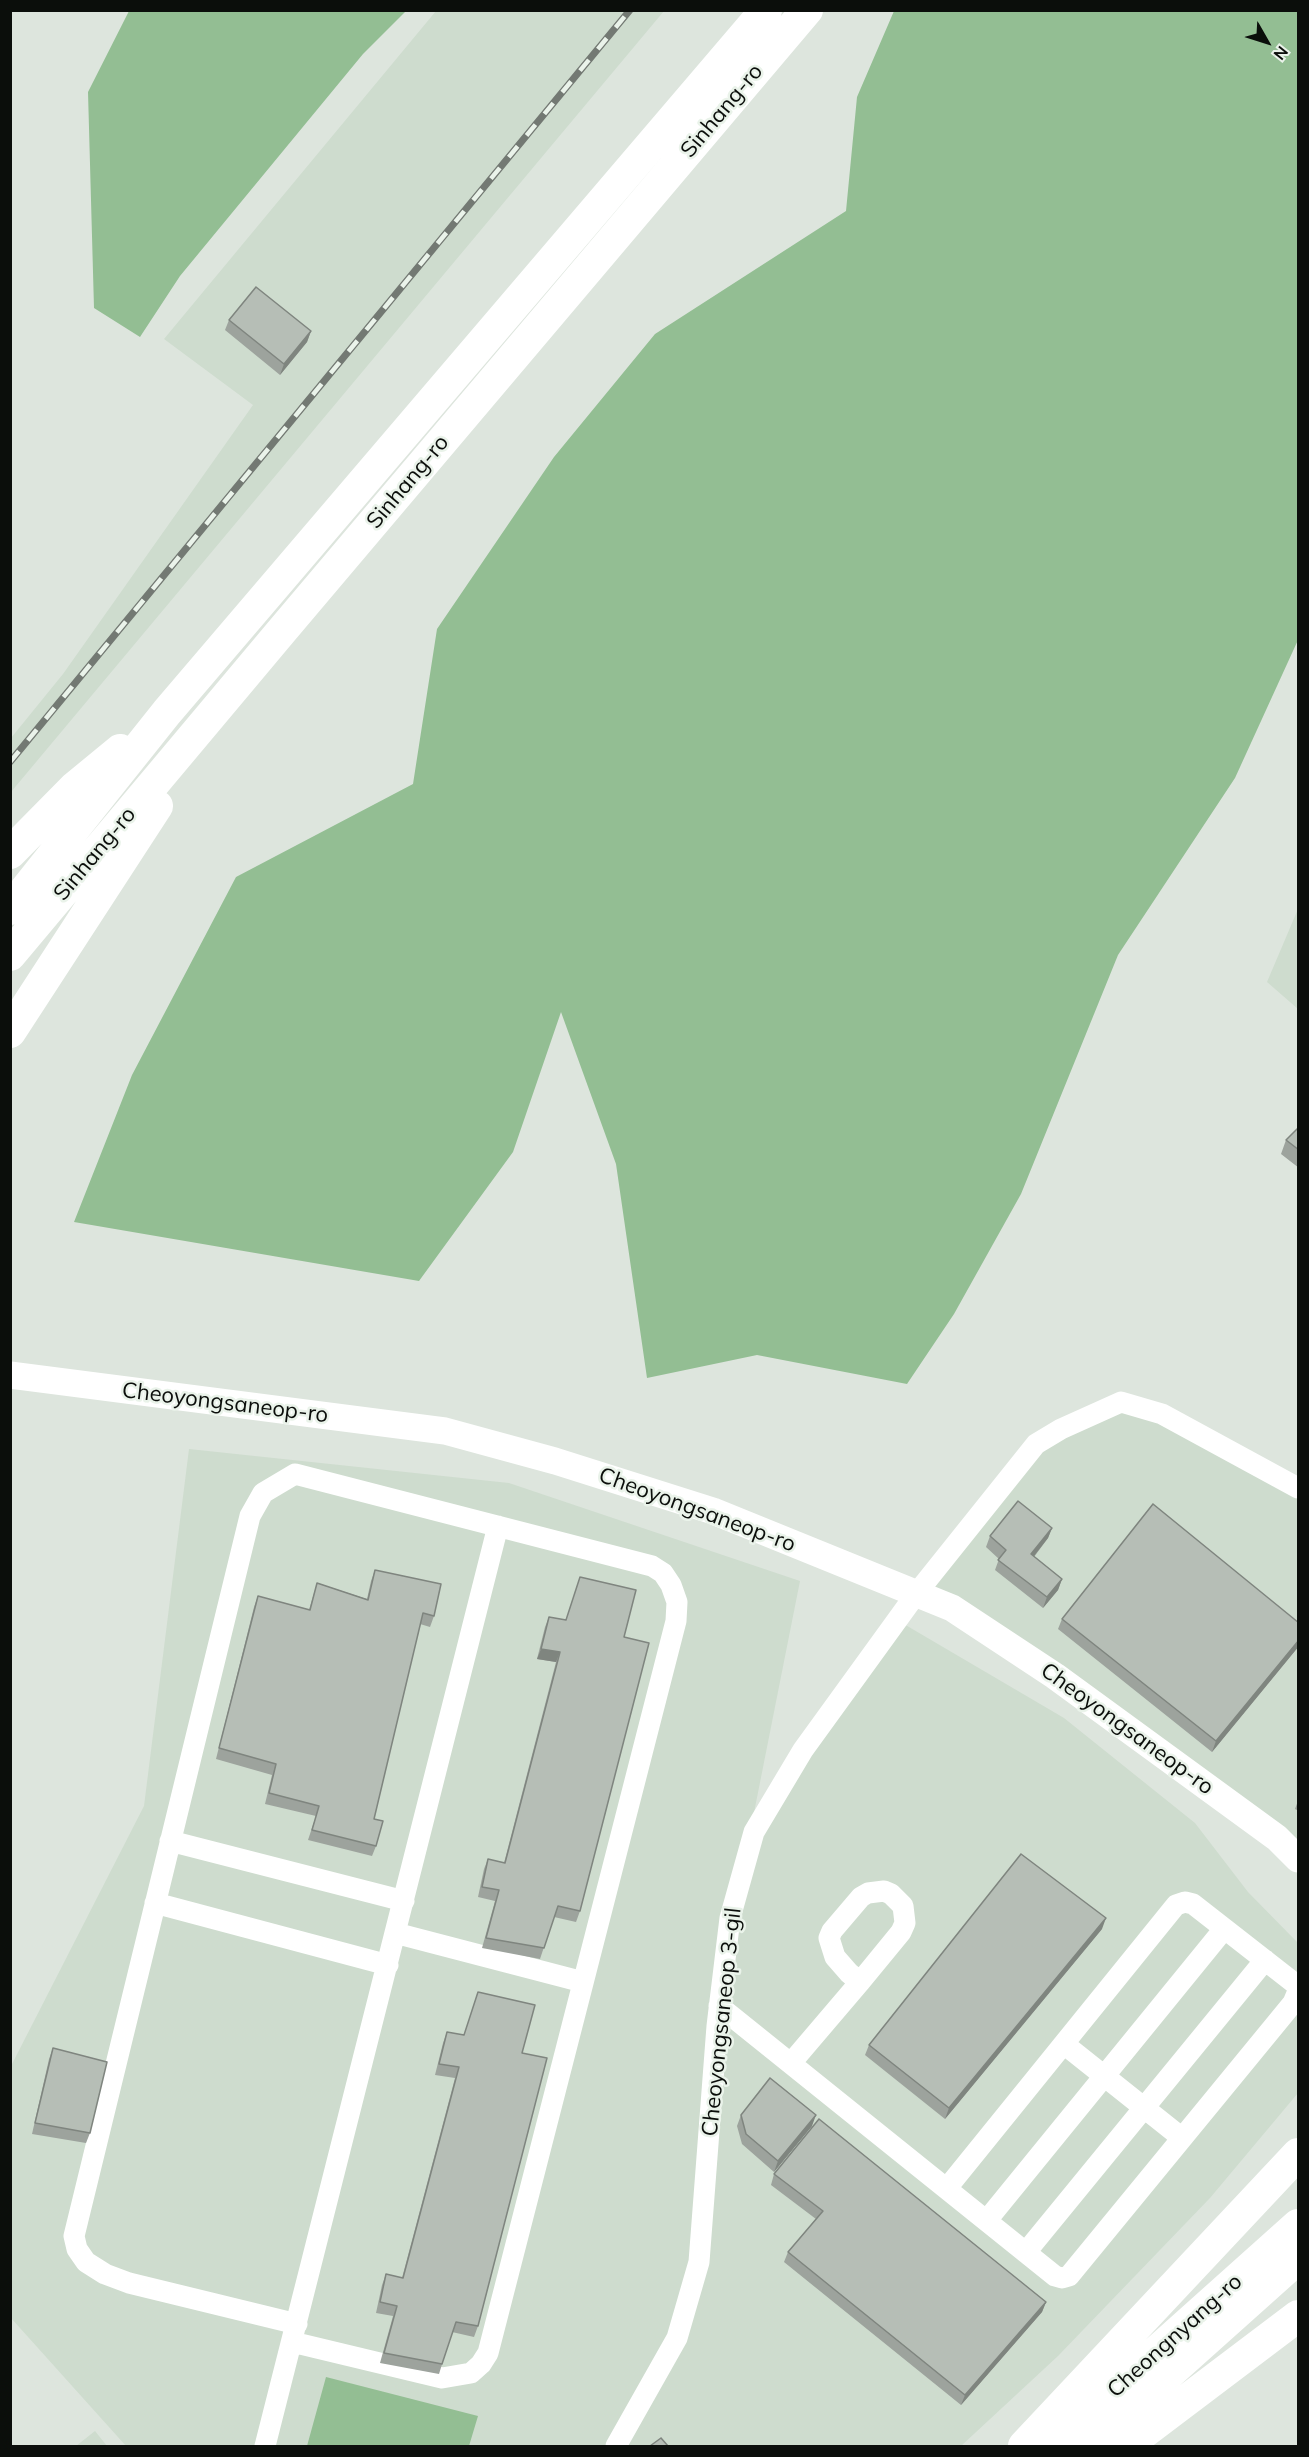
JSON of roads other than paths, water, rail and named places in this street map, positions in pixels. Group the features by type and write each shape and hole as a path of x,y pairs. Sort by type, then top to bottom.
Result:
{"highway":[{"name":"Sinhang-ro","path":"10,909 167,712 766,10"},
{"name":"Sinhang-ro","path":"10,956 807,10"},
{"path":"10,1032 226,698"},
{"path":"10,853 75,787 167,712"},
{"path":"1024,2446 1299,2154"},
{"name":"Cheongnyang-ro","path":"1051,2446 1299,2225"},
{"name":"Cheongnyang-ro","path":"1088,2446 1299,2258"},
{"path":"1126,2446 1299,2316"}],"main road":[{"name":"Cheoyongsaneop-ro","path":"10,1375 445,1431 555,1461 713,1510 952,1608 1055,1676 1277,1838 1299,1859"}],"street":[{"name":"Cheoyongsaneop 3-gil","path":"616,2446 677,2338 699,2262 720,2006 730,1918 754,1832 803,1750 916,1594 1036,1443 1061,1429 1121,1402 1162,1414 1299,1488"},
{"path":"295,1474 498,1526 652,1566 663,1573 671,1585 677,1602 676,1621 488,2353 471,2373 442,2378 105,2274 86,2262 77,2249 74,2236 250,1516 263,1493 295,1474"},
{"path":"265,2446 498,1526"},
{"path":"170,1842 404,1901"},
{"path":"720,2006 1055,2276 1062,2278 1069,2276 1293,2003 1299,1989 1193,1904 1185,1902 1176,1905 947,2188"},
{"path":"155,1903 387,1965"},
{"path":"987,2220 1224,1929"},
{"path":"395,1933 583,1982"},
{"path":"1026,2252 1265,1960"},
{"path":"791,2063 860,1982"},
{"path":"1064,2044 1182,2138"}],"railway":[{"path":"10,762 630,10"}]}
